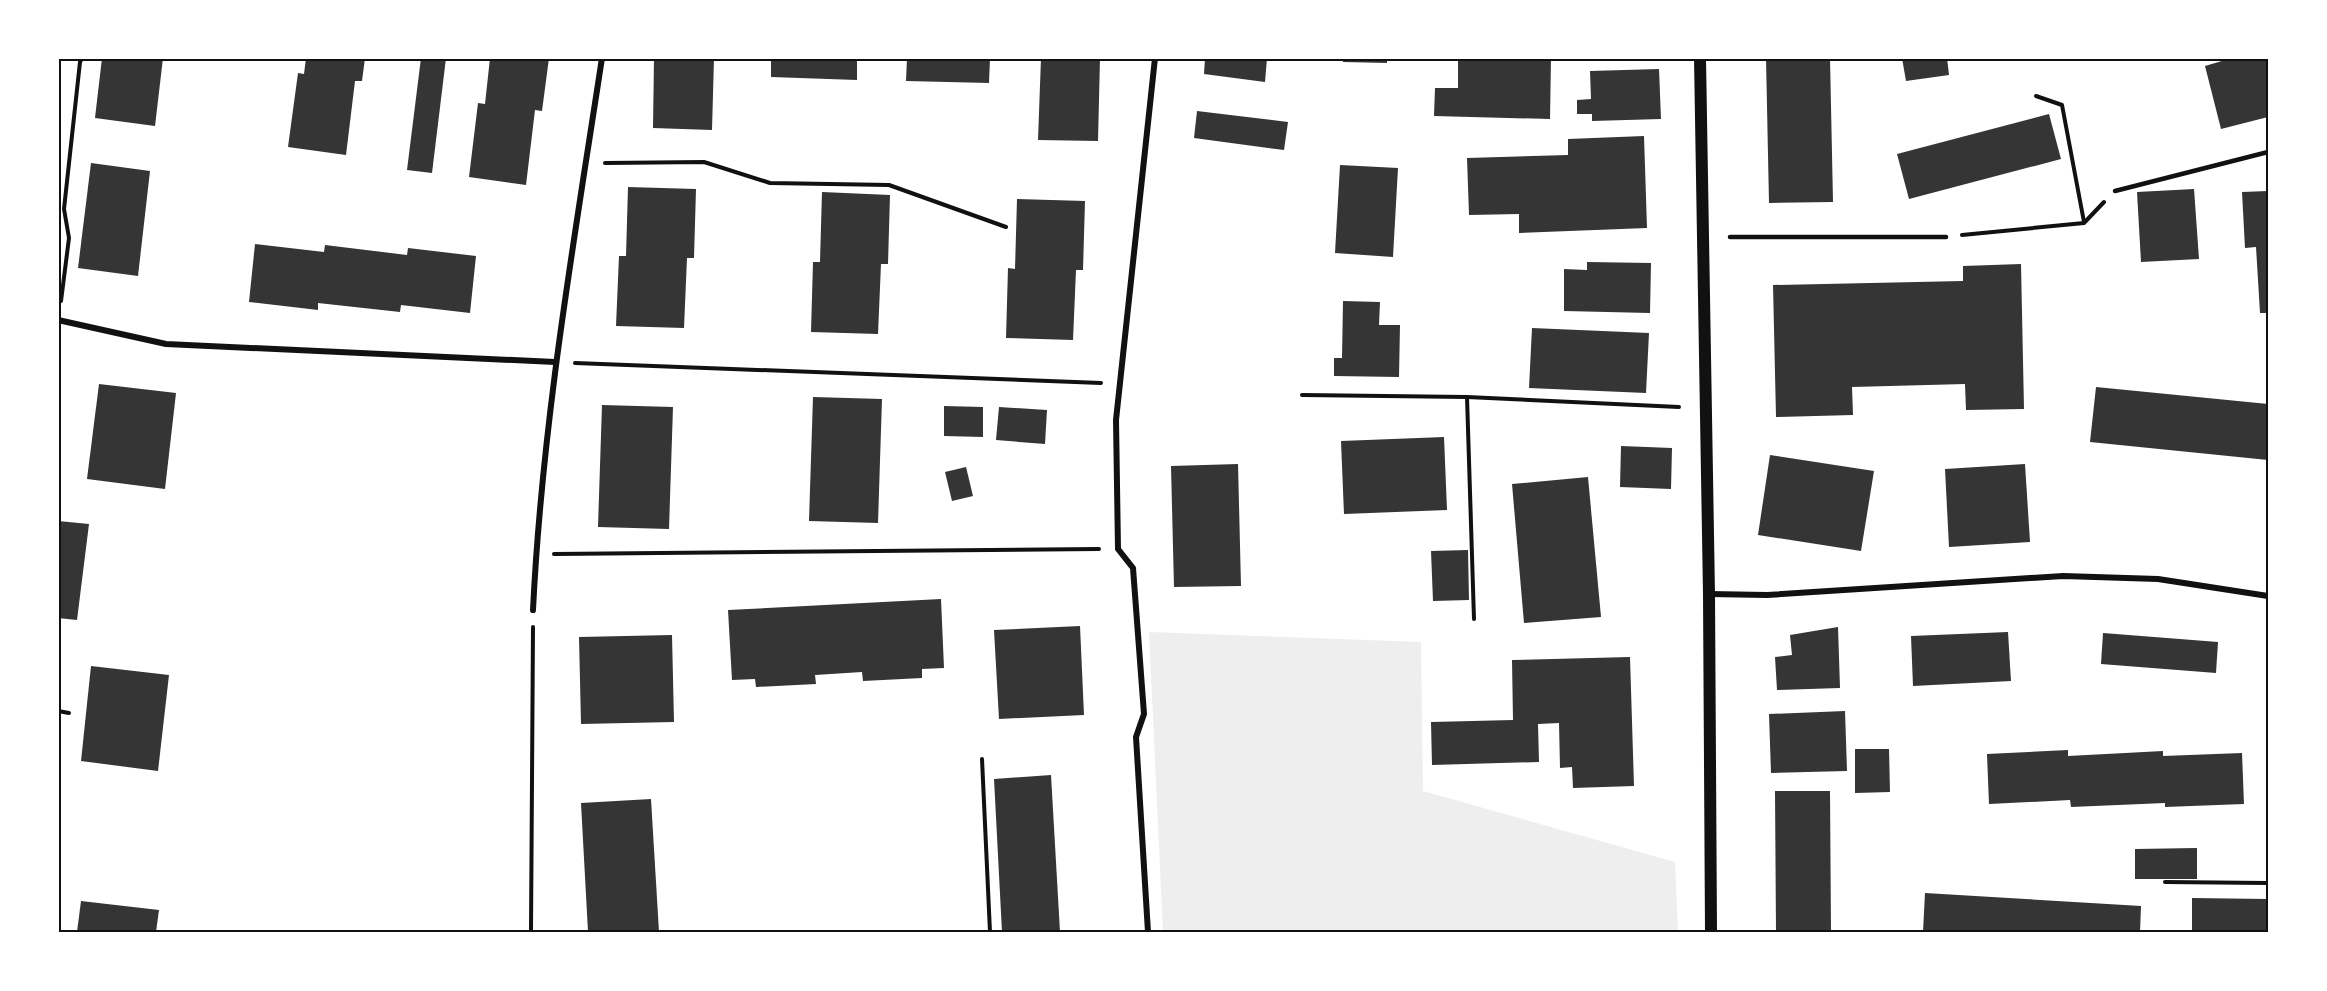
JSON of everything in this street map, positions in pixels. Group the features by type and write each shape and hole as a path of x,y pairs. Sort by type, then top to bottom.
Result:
{"main road":[{"path":"1700,58 1709,594 1711,933"}],"street":[{"path":"533,610 536,555 555,362 602,58"},
{"path":"1148,933 1137,737 1144,714 1133,568 1118,549 1116,420 1155,58"},
{"path":"59,320 166,345 555,362"},
{"path":"1709,594 1767,595 2063,576 2158,579 2268,596"}],"lane":[{"path":"2115,191 2268,152"},
{"path":"1730,237 1946,237"}],"path":[{"path":"59,320 69,238 64,210 82,58"},
{"path":"2036,96 2062,105 2084,223"},
{"path":"586,163 704,162 770,183 889,185 1006,227"},
{"path":"1946,237 2084,223 2115,191"},
{"path":"555,362 1094,381 1119,388"},
{"path":"1302,395 1467,397 1679,407"},
{"path":"1467,397 1474,619"},
{"path":"536,555 1118,549"},
{"path":"531,933 533,610"},
{"path":"58,711 69,713"},
{"path":"977,933 990,932 982,759"},
{"path":"2165,882 2268,884"}],"shaded area":[{"path":"1149,632 1421,642 1423,791 1675,862 1678,932 1163,932"}],"building":[{"path":"102,58 163,58 155,126 95,118"},
{"path":"306,58 365,58 362,81 355,81 346,155 288,147 298,73 304,74"},
{"path":"421,58 446,58 432,173 407,170"},
{"path":"490,58 549,58 542,111 535,110 526,185 469,177 478,103 485,104"},
{"path":"654,58 714,58 712,130 653,128"},
{"path":"771,58 857,58 857,80 771,77"},
{"path":"907,58 990,58 989,83 906,81"},
{"path":"1041,58 1100,58 1098,141 1038,140"},
{"path":"1205,58 1267,58 1265,82 1204,74"},
{"path":"1343,58 1387,58 1387,63 1343,62"},
{"path":"1458,58 1551,58 1550,119 1434,116 1435,88 1458,88"},
{"path":"1766,58 1830,58 1833,202 1769,203"},
{"path":"1902,58 1947,58 1949,75 1906,81"},
{"path":"2232,58 2268,58 2268,117 2221,129 2205,66"},
{"path":"1659,69 1661,119 1592,121 1592,114 1577,114 1577,100 1591,99 1590,71"},
{"path":"1197,111 1288,122 1284,150 1194,138"},
{"path":"2049,114 2061,159 1909,199 1897,154"},
{"path":"1644,136 1647,228 1519,233 1519,214 1469,215 1467,158 1568,155 1568,139"},
{"path":"91,163 150,171 138,276 78,268"},
{"path":"1340,165 1398,168 1393,257 1335,253"},
{"path":"628,187 696,189 694,258 687,258 684,328 616,326 619,256 626,256"},
{"path":"2194,189 2199,259 2141,262 2137,192"},
{"path":"2268,191 2268,313 2260,313 2256,247 2245,248 2242,192"},
{"path":"822,192 890,195 888,264 881,264 878,334 811,332 813,262 820,262"},
{"path":"1017,199 1085,201 1083,270 1076,270 1073,340 1006,338 1008,268 1015,269"},
{"path":"255,244 324,252 325,245 407,255 408,248 476,256 470,313 401,305 400,312 318,303 318,310 249,302"},
{"path":"1587,262 1651,263 1650,313 1564,311 1564,269 1587,270"},
{"path":"2021,264 2024,409 1966,410 1965,384 1852,387 1853,415 1776,417 1773,285 1963,281 1963,266"},
{"path":"1343,301 1380,302 1379,325 1400,325 1399,377 1334,376 1334,358 1342,358"},
{"path":"1532,328 1649,333 1646,393 1529,388"},
{"path":"99,384 176,393 165,489 87,479"},
{"path":"2096,387 2268,404 2268,460 2090,442"},
{"path":"813,397 882,399 878,523 809,521"},
{"path":"602,405 673,407 669,529 598,527"},
{"path":"944,406 983,407 983,437 944,436"},
{"path":"999,407 1047,410 1045,444 996,440"},
{"path":"1444,437 1447,510 1344,514 1341,441"},
{"path":"1621,446 1672,448 1671,489 1620,487"},
{"path":"1770,455 1874,471 1861,551 1758,535"},
{"path":"1238,464 1241,586 1174,587 1171,466"},
{"path":"2025,464 2030,542 1949,547 1945,469"},
{"path":"966,467 973,496 952,501 945,472"},
{"path":"1588,477 1601,617 1524,623 1512,484"},
{"path":"58,521 89,524 77,620 58,618"},
{"path":"1468,550 1469,600 1433,601 1431,551"},
{"path":"941,599 944,668 922,669 922,678 863,681 862,672 815,675 816,684 756,687 755,679 732,680 728,610"},
{"path":"1080,626 1084,715 999,719 994,630"},
{"path":"1838,627 1840,688 1777,690 1775,657 1792,655 1790,635"},
{"path":"2008,632 2011,681 1913,686 1911,636"},
{"path":"2103,633 2218,642 2216,673 2101,664"},
{"path":"672,635 674,722 581,724 579,637"},
{"path":"1630,657 1634,786 1573,788 1572,767 1560,768 1559,723 1538,724 1539,762 1432,765 1431,722 1513,720 1512,660"},
{"path":"91,666 169,675 158,771 81,761"},
{"path":"1845,711 1847,771 1771,773 1769,714"},
{"path":"1855,749 1889,749 1890,792 1855,793"},
{"path":"2068,750 2068,756 2163,751 2163,756 2242,753 2244,804 2165,807 2165,803 2071,807 2070,800 1989,804 1987,754"},
{"path":"1051,775 1060,932 1002,932 994,779"},
{"path":"1775,791 1830,791 1831,932 1776,932"},
{"path":"651,799 659,932 588,932 581,803"},
{"path":"2197,848 2197,879 2135,879 2135,849"},
{"path":"1925,893 2141,906 2140,932 1923,932"},
{"path":"2192,898 2268,899 2268,932 2192,932"},
{"path":"81,901 159,910 156,932 77,932"}]}
